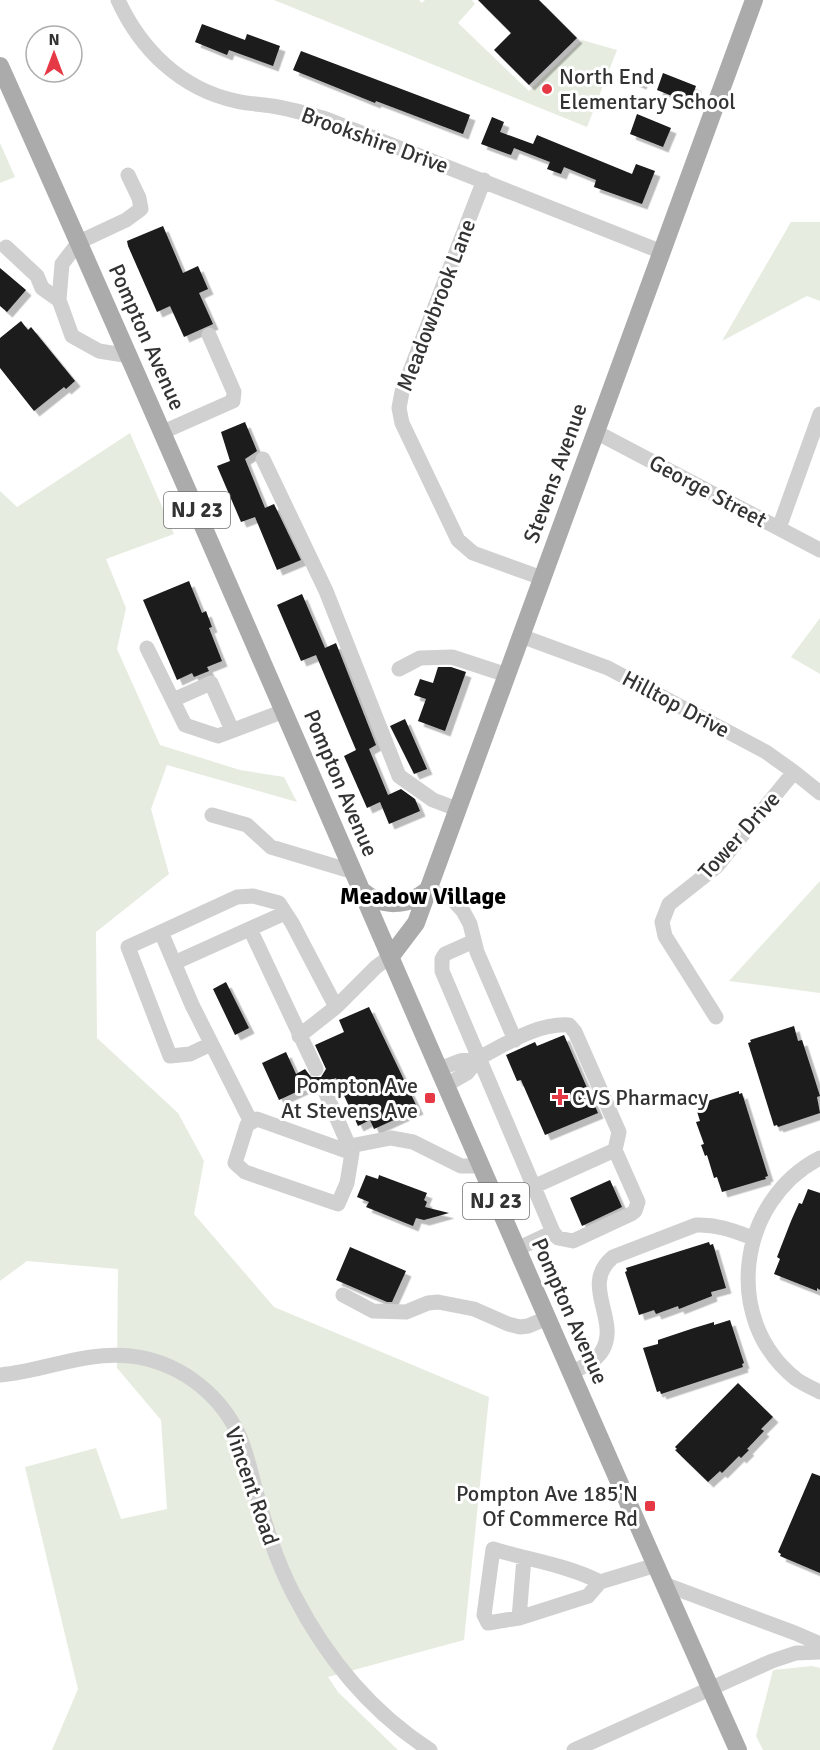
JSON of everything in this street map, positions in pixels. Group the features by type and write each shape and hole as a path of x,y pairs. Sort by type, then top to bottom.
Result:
{"main road":[{"name":"Stevens Avenue","path":"391,956 416,923 754,0"},
{"name":"Pompton Avenue","path":"0,66 130,356 547,1318 738,1750"},
{"path":"361,890 381,902 396,904 413,900 428,890"}],"street":[{"name":"Brookshire Drive","path":"118,0 133,30 157,58 170,70 202,89 237,101 290,109 326,119 662,252"},
{"path":"128,175 139,198 141,209 126,220 79,242 62,264 59,300 72,336 99,351 130,356"},
{"name":"Meadowbrook Lane","path":"484,180 402,392 400,416 458,540 473,553 542,578"},
{"path":"6,248 37,276 42,288 59,300"},
{"path":"163,432 233,401 234,392 209,335"},
{"path":"779,528 820,414"},
{"name":"George Street","path":"596,432 820,550"},
{"path":"263,459 326,591 399,776 433,800 458,809"},
{"name":"Hilltop Drive","path":"521,636 608,668 766,752 820,794"},
{"path":"147,648 185,725 218,736 284,711"},
{"path":"399,669 420,658 452,657 507,675"},
{"path":"173,700 211,683 232,730"},
{"name":"Tower Drive","path":"716,1017 665,936 663,916 674,899 717,866 794,772"},
{"path":"212,815 247,825 271,847 354,872"},
{"path":"428,890 452,899 462,911 470,924 474,940 520,1037"},
{"path":"211,1044 190,1054 170,1056 128,947 237,897 253,896 279,903 336,1007"},
{"path":"174,963 285,913"},
{"path":"250,929 316,1069"},
{"path":"161,932 192,1005 251,1122"},
{"path":"442,1077 467,1073 479,1058 520,1037 561,1025 569,1025 575,1032 619,1132 615,1150 638,1202 635,1211 573,1241 558,1238 552,1232 533,1188 479,1058 442,971 442,959 445,954 474,940"},
{"path":"300,1036 336,1007 391,956"},
{"path":"324,1089 351,1149 347,1183 338,1204 245,1172 235,1163 248,1125 257,1119 351,1149 391,1138 413,1142 461,1166 481,1166"},
{"path":"533,1188 615,1150"},
{"path":"820,1158 799,1170 778,1190 762,1214 753,1238 748,1282 751,1304 758,1326 770,1348 785,1368 797,1379 820,1392"},
{"path":"571,1373 593,1361 602,1353 607,1341 608,1328 599,1283 605,1264 613,1257 696,1225 708,1224 728,1228 753,1238"},
{"path":"517,1249 552,1232"},
{"path":"343,1295 373,1311 406,1312 428,1303 438,1302 474,1309 520,1327 547,1318"},
{"name":"Vincent Road","path":"0,1376 86,1357 116,1354 146,1358 161,1363 201,1386 221,1407 237,1432 274,1549 293,1593 318,1637 371,1704 401,1730 430,1750"},
{"path":"600,1582 570,1569 493,1549 484,1615 488,1623 519,1618 588,1596 600,1582 656,1565"},
{"path":"519,1618 524,1558"},
{"path":"664,1584 820,1644"},
{"path":"574,1750 784,1656 820,1652"}],"shaded area":[{"path":"274,0 419,0 422,3 425,0 472,0 475,4 458,23 529,91 582,40 617,50 587,127"},
{"path":"0,143 15,177 0,183"},
{"path":"791,222 820,222 820,301 807,296 722,341"},
{"path":"130,433 174,534 106,559 126,608 117,649 160,745 240,770 284,777 297,802 167,765 151,809 169,874 96,932 97,1038 178,1113 204,1161 194,1214 274,1307 489,1397 464,1640 328,1677 338,1692 398,1750 52,1750 78,1689 25,1467 96,1448 121,1519 167,1509 161,1420 117,1368 118,1269 27,1261 0,1281 0,491 17,507"},
{"path":"820,618 820,674 791,657"},
{"path":"820,881 820,993 729,981"},
{"path":"812,1666 820,1668 820,1750 763,1750 756,1736 773,1670"}],"building":[{"name":"North End Elementary School","path":"478,0 539,0 577,38 529,85 494,50 511,33"},
{"path":"202,24 245,40 247,34 280,46 273,66 229,50 227,55 195,42"},
{"path":"301,51 470,115 463,134 376,101 375,103 293,70"},
{"path":"635,71 644,75 641,84 631,80"},
{"path":"663,73 696,86 690,103 657,90"},
{"path":"637,114 671,128 663,147 630,134"},
{"path":"492,117 504,122 500,132 533,144 537,135 632,174 636,164 655,171 642,204 594,187 596,180 564,167 561,174 547,169 550,162 514,148 511,155 481,144"},
{"path":"163,226 183,273 198,266 208,289 199,293 213,324 184,337 170,306 157,312 127,241"},
{"path":"0,268 26,290 7,312 0,306"},
{"path":"21,321 28,330 31,327 75,381 34,411 0,368 0,338"},
{"path":"245,422 257,451 245,459 265,508 274,504 301,560 277,570 255,517 241,522 217,466 230,461 221,432"},
{"path":"189,581 202,613 206,611 212,627 209,628 222,661 207,667 209,671 194,677 192,673 177,680 143,600"},
{"path":"302,594 325,648 336,643 376,745 369,749 388,795 401,789 415,799 420,811 389,824 380,802 367,808 344,756 356,750 316,655 301,661 277,605"},
{"path":"438,667 451,667 466,672 445,731 418,721 426,699 414,695 420,679 433,683"},
{"path":"405,719 427,769 414,774 390,726"},
{"path":"226,982 249,1028 235,1035 213,989"},
{"path":"369,1007 418,1109 374,1129 370,1120 358,1126 336,1078 329,1081 321,1080 314,1088 308,1090 307,1087 279,1100 262,1063 286,1052 296,1074 305,1069 311,1077 321,1077 326,1069 315,1045 344,1032 339,1020"},
{"path":"794,1026 798,1041 802,1040 820,1096 817,1097 820,1113 778,1127 774,1126 748,1043 751,1042 750,1040"},
{"name":"CVS Pharmacy","path":"564,1035 598,1113 545,1135 521,1080 517,1081 506,1055 535,1042 537,1046"},
{"path":"739,1091 739,1094 742,1093 768,1176 765,1177 766,1179 722,1192 701,1145 704,1144 696,1122 700,1121 695,1105"},
{"path":"366,1175 378,1179 379,1175 427,1193 424,1200 427,1202 425,1207 449,1213 424,1220 416,1218 413,1226 366,1207 369,1202 357,1197"},
{"path":"610,1180 622,1207 582,1226 570,1198"},
{"path":"808,1189 820,1193 820,1290 817,1288 817,1291 774,1274 780,1259 777,1257 791,1221"},
{"path":"709,1242 710,1245 713,1244 726,1288 711,1292 712,1296 679,1309 678,1306 656,1314 654,1310 639,1315 625,1272 626,1268"},
{"path":"350,1247 406,1271 392,1302 387,1302 336,1280"},
{"path":"730,1320 744,1363 743,1367 661,1394 660,1391 657,1392 643,1348 658,1344 658,1340 694,1328"},
{"path":"738,1383 773,1417 761,1429 764,1431 741,1458 739,1456 722,1473 720,1471 708,1482 675,1450 677,1449 675,1447"},
{"path":"812,1473 820,1476 820,1573 780,1556 778,1552"}],"place":[{"name":"North End Elementary School","path":"547,89"},
{"name":"CVS Pharmacy","path":"560,1097"},
{"name":"Pompton Ave At Stevens Ave","path":"430,1098"},
{"name":"Pompton Ave 185'N Of Commerce Rd","path":"650,1506"}],"district":[{"name":"Meadow Village","path":"423,896"}]}
